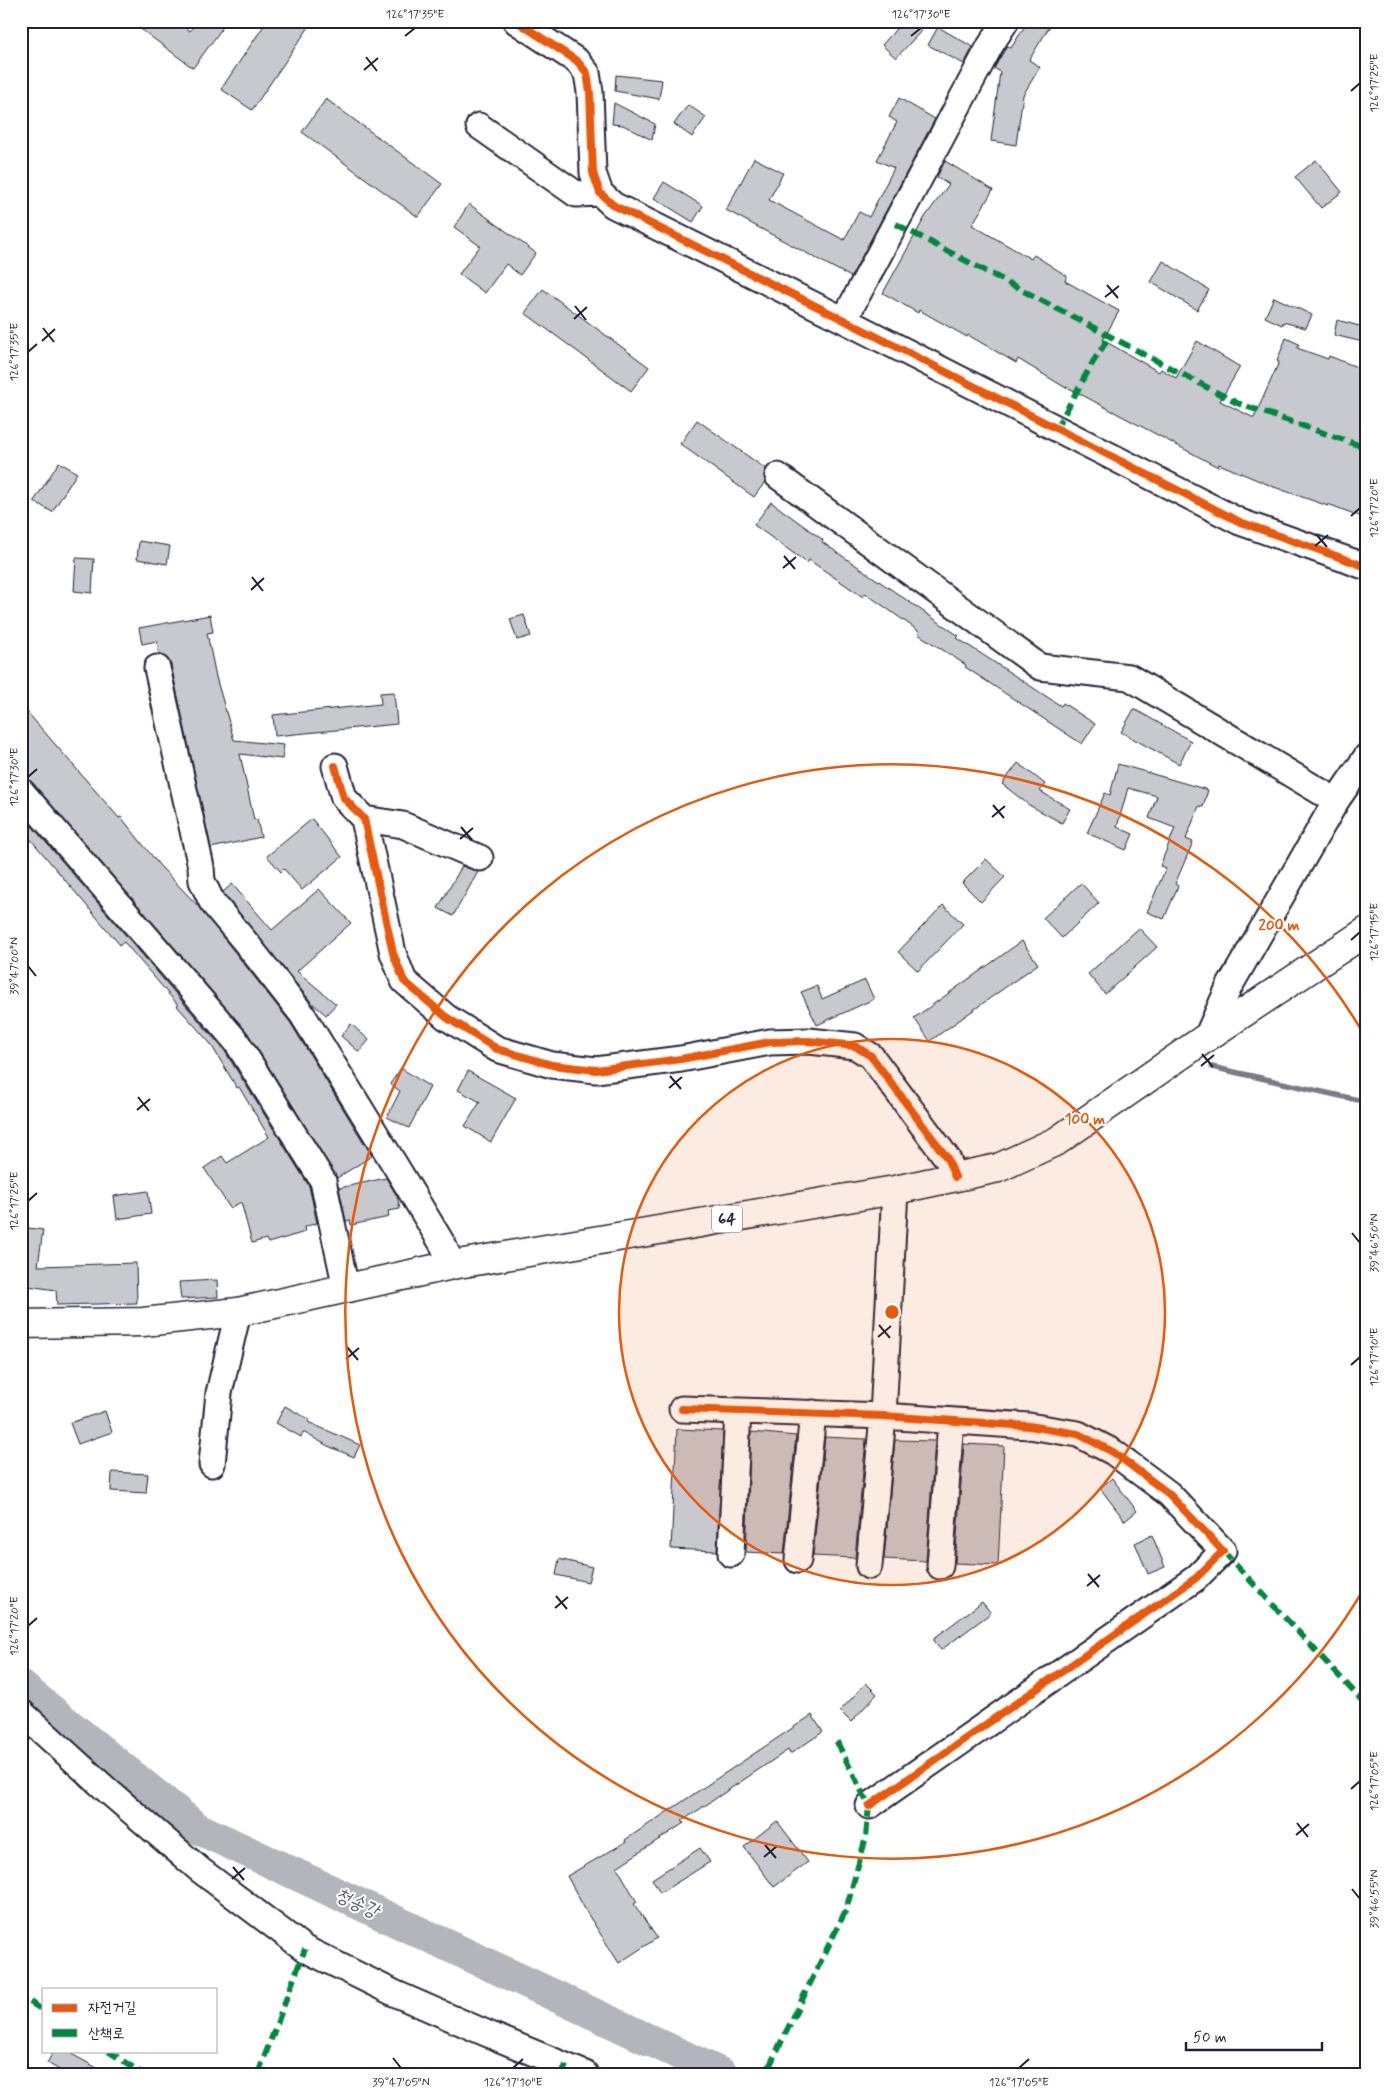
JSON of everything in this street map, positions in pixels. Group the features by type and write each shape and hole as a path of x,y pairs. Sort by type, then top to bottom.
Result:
{"main road":[{"name":"64","path":"21,1324 143,1322 238,1312 452,1265 895,1190 998,1168 1057,1141 1207,1037 1367,931"}],"street":[{"path":"516,21 577,61 587,73 590,92 593,173 600,193 613,205 844,320 1240,522 1367,567"},
{"path":"844,320 990,46 1006,21"},
{"path":"479,126 576,194 600,193"},
{"path":"778,476 1040,667 1129,677 1336,801"},
{"path":"157,668 201,867 202,881 212,902 302,1014 443,1245 452,1265"},
{"path":"1207,1037 1229,987 1336,801 1367,756"},
{"path":"335,766 344,798 364,819 393,953 404,982 446,1017 497,1049 552,1065 596,1070 681,1059 770,1042 809,1041 856,1046 871,1056 948,1158 955,1177"},
{"path":"21,791 236,1040 323,1181 346,1288"},
{"path":"364,819 403,824 480,858"},
{"path":"869,1566 883,1416 895,1190"},
{"path":"212,1464 219,1393 238,1312"},
{"path":"682,1409 951,1420 1029,1426 1078,1434 1113,1452 1169,1494 1223,1551 1196,1578 869,1806"},
{"path":"731,1554 738,1411"},
{"path":"798,1560 813,1413"},
{"path":"940,1566 951,1420"},
{"path":"21,1712 108,1791 200,1870 304,1949 394,1993 585,2074"}],"building":[{"path":"130,21 177,21 190,31 197,21 215,21 223,27 193,68"},
{"path":"267,21 313,21 252,110 221,89"},
{"path":"903,21 912,21 922,30 896,58 882,45"},
{"path":"1028,21 1053,21 1029,60 1040,67 1023,95 1016,145 991,141 1000,72 994,68 1007,46 1011,48"},
{"path":"938,27 973,47 964,64 928,45"},
{"path":"616,75 662,80 659,99 615,91"},
{"path":"899,98 935,119 851,277 726,210 754,158 783,173 769,200 844,240 859,212 869,217 894,168 877,160 897,122 889,117"},
{"path":"326,99 442,184 418,217 302,132"},
{"path":"614,103 655,124 652,140 623,125 612,124"},
{"path":"688,105 706,117 692,137 674,124"},
{"path":"1316,160 1342,192 1321,208 1295,177"},
{"path":"945,161 993,190 972,225 1031,259 1034,255 1067,276 1065,281 1119,311 1103,340 1159,372 1161,369 1176,378 1197,341 1240,367 1220,401 1254,418 1279,362 1277,361 1286,338 1299,344 1297,348 1328,359 1329,356 1367,371 1367,519 1274,487 1219,464 1218,467 1066,388 1018,359 1016,363 968,335 967,337 919,310 918,313 883,293 925,217 949,184 937,177"},
{"path":"664,182 703,206 693,222 654,198"},
{"path":"469,204 536,253 520,275 506,264 485,293 459,274 480,246 454,227"},
{"path":"1163,261 1209,290 1197,310 1151,282"},
{"path":"543,289 649,367 631,391 525,313"},
{"path":"1274,297 1312,315 1306,328 1283,322 1282,325 1265,317"},
{"path":"1337,320 1367,328 1367,343 1334,335"},
{"path":"697,420 766,469 764,475 765,482 754,497 680,444"},
{"path":"59,462 77,473 52,512 34,501"},
{"path":"771,502 823,540 822,542 959,636 957,638 1061,706 1063,703 1095,724 1082,744 965,667 966,665 918,634 920,632 865,593 863,597 809,560 807,563 754,525"},
{"path":"139,541 170,546 167,564 137,559"},
{"path":"76,558 94,559 92,593 74,591"},
{"path":"210,615 213,632 207,633 216,677 234,740 284,745 282,759 240,754 254,820 257,819 261,837 211,848 171,665 167,658 159,654 157,641 142,644 139,628"},
{"path":"524,615 531,636 517,640 510,619"},
{"path":"394,692 397,724 275,736 273,715 381,704 380,693"},
{"path":"21,705 119,818 121,817 160,866 199,907 290,1022 372,1156 337,1178 247,1032 32,782 21,774"},
{"path":"1134,709 1191,741 1179,764 1121,732"},
{"path":"1018,763 1045,784 1040,791 1070,809 1062,823 1029,805 1002,784"},
{"path":"1118,764 1208,790 1203,807 1199,806 1186,839 1193,842 1175,884 1178,886 1164,919 1147,912 1166,868 1160,866 1175,828 1149,818 1157,796 1128,788 1117,827 1133,834 1126,850 1087,833 1105,793 1110,795"},
{"path":"25,818 224,1050 309,1186 317,1223 304,1227 305,1232 268,1243 266,1239 252,1243 241,1202 230,1208 204,1168 222,1156 227,1163 269,1137 210,1043 124,942 120,945 21,828 21,822"},
{"path":"312,819 342,857 302,890 284,869 281,872 267,856"},
{"path":"986,859 1005,877 981,902 962,883"},
{"path":"462,866 478,872 453,916 438,908"},
{"path":"1081,883 1099,903 1062,938 1043,918"},
{"path":"232,884 272,930 319,889 351,923 297,971 336,1004 326,1015 311,1002 224,894 223,892"},
{"path":"943,905 963,924 918,971 898,952"},
{"path":"1139,928 1157,947 1105,994 1088,974"},
{"path":"1022,941 1038,964 930,1041 914,1018"},
{"path":"865,980 874,999 817,1025 801,992 817,986 822,999"},
{"path":"351,1024 369,1040 359,1052 341,1036"},
{"path":"401,1068 430,1087 409,1128 387,1117 400,1091 390,1084"},
{"path":"468,1071 516,1098 491,1142 465,1126 480,1102 458,1090"},
{"path":"386,1178 397,1196 400,1209 388,1211 389,1217 351,1225 350,1220 346,1221 339,1188"},
{"path":"148,1191 151,1214 117,1219 114,1196"},
{"path":"21,1227 43,1230 38,1266 136,1263 137,1303 57,1305 56,1290 21,1285"},
{"path":"217,1280 218,1297 181,1299 179,1282"},
{"path":"285,1406 310,1420 308,1422 360,1445 354,1457 328,1446 303,1432 301,1437 276,1423"},
{"path":"105,1411 112,1432 78,1444 70,1423"},
{"path":"677,1429 723,1431 717,1551 671,1549"},
{"path":"751,1432 796,1436 784,1554 746,1552"},
{"path":"825,1437 866,1439 855,1558 813,1556"},
{"path":"895,1440 935,1441 926,1561 884,1559"},
{"path":"964,1444 1004,1446 998,1565 955,1563"},
{"path":"112,1472 148,1474 146,1493 111,1491"},
{"path":"1112,1478 1137,1511 1125,1521 1100,1488"},
{"path":"1152,1535 1165,1567 1148,1574 1135,1543"},
{"path":"559,1559 592,1567 588,1582 556,1575"},
{"path":"982,1602 991,1613 941,1650 933,1639"},
{"path":"866,1683 877,1694 851,1722 840,1711"},
{"path":"812,1715 823,1732 790,1754 788,1750 682,1821 684,1823 617,1867 637,1902 634,1904 657,1938 619,1963 587,1913 567,1876 626,1842 625,1840"},
{"path":"777,1821 808,1862 774,1887 744,1847"},
{"path":"700,1848 710,1862 660,1893 652,1879"},
{"path":"53,2052 68,2052 108,2074 67,2074 47,2063"}],"waterway":[{"path":"1212,1067 1367,1102"},
{"name":"청송강","path":"21,1686 197,1828 722,2074"}],"marked path":[{"path":"896,224 1237,403 1367,448"},
{"path":"1056,429 1093,362 1110,336"},
{"path":"1223,1551 1367,1706"},
{"path":"769,2067 846,1910 866,1837 869,1806 835,1738"},
{"path":"258,2074 305,1949"},
{"path":"30,2002 42,2010"},
{"path":"110,2052 143,2074"},
{"path":"562,2074 566,2065"}],"cycle path":[{"path":"516,21 577,61 587,73 590,92 593,173 600,193 613,205 844,320 1240,522 1367,567"},
{"path":"335,766 344,798 364,819 393,953 404,981 446,1017 497,1049 552,1065 596,1070 681,1059 770,1042 809,1041 855,1046 871,1056 947,1158 955,1177"},
{"path":"682,1409 883,1416 1029,1426 1078,1434 1113,1452 1169,1494 1223,1551 1196,1578 869,1806"}]}
